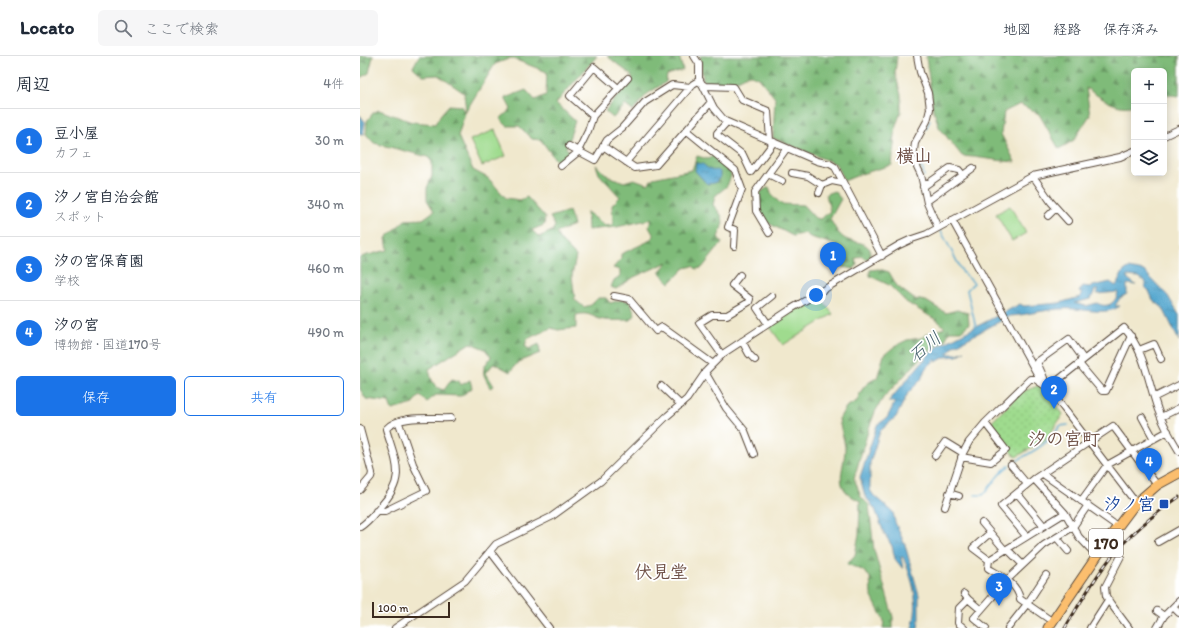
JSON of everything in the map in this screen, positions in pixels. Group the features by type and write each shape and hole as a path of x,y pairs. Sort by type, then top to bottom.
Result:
{"highway":[{"name":"170","path":"1050,625 1117,526 1136,502 1157,485 1179,474"}],"street":[{"path":"694,56 699,64 699,78 711,102 727,122 817,161 830,164 835,168 882,256"},
{"path":"917,56 920,72 928,93 930,109 928,120 919,133 913,152 913,158 921,175 927,201 938,228"},
{"path":"593,116 570,96 594,67 618,88"},
{"path":"561,166 578,151 593,116 628,78"},
{"path":"626,162 691,87 698,82 705,86 734,87 742,100 768,111 772,142 751,172 743,155 717,135 717,133 727,122"},
{"path":"569,146 595,160 607,140 622,128 645,102 672,85 691,87"},
{"path":"603,146 635,168 656,165 711,102"},
{"path":"1167,135 1179,129"},
{"path":"686,130 735,170 742,189 728,227 734,230 734,246"},
{"path":"769,234 756,211 755,192 787,148"},
{"path":"395,628 465,581 499,542 534,527 584,494 681,405 705,372 722,355 768,324 818,292 912,239 927,234 1032,176 1120,156 1131,152"},
{"path":"923,187 950,168 959,170 963,175"},
{"path":"927,201 973,168"},
{"path":"792,173 808,176 822,185"},
{"path":"768,174 782,181"},
{"path":"1032,176 1056,208 1068,221"},
{"path":"819,193 822,185 832,181 842,183"},
{"path":"1048,216 1056,208"},
{"path":"952,220 1027,357 1046,385 1136,502"},
{"path":"722,355 699,323 712,315 727,315 749,302 750,300 732,285 740,274"},
{"path":"614,296 630,299 656,331 662,327 713,364"},
{"path":"768,324 757,308 772,296"},
{"path":"1046,385 1080,363 1124,328 1131,336 1139,350 1161,417 1179,451"},
{"path":"1080,363 1102,391 1106,391 1131,336"},
{"path":"1046,385 1037,362 1069,339 1082,357 1080,363"},
{"path":"742,341 749,354 755,360"},
{"path":"1139,350 1154,344 1158,357"},
{"path":"705,372 726,408 745,431 754,454"},
{"path":"946,507 949,493 962,455 985,423 1030,379 1035,379 1046,385"},
{"path":"660,386 681,405"},
{"path":"1155,397 1176,389"},
{"path":"1161,417 1179,408"},
{"path":"360,527 392,493 397,480 396,462 386,429 390,425 398,422 418,417 451,418"},
{"path":"1142,417 1154,439"},
{"path":"376,511 385,511 426,491 413,464 398,422"},
{"path":"935,456 945,442 962,455 991,462 1006,450 985,423"},
{"path":"1026,536 1001,506 1026,484 1044,474 1113,426 1157,485"},
{"path":"360,429 372,473 371,477 360,490"},
{"path":"1081,501 1107,465 1131,450 1168,431"},
{"path":"360,455 367,453"},
{"path":"1011,465 1026,484"},
{"path":"1044,474 1117,526 1121,556 1105,587 1108,600 1129,628"},
{"path":"1034,479 1065,513 1079,537 1097,556"},
{"path":"949,493 959,496"},
{"path":"1017,493 1044,526"},
{"path":"981,610 966,597 959,608 958,623 965,628 981,610 1007,580 1044,545 1073,527 1088,505"},
{"path":"1050,625 1020,599 1019,591 1007,580 988,568 989,560 1004,549 1065,513"},
{"path":"982,522 1004,549 1008,550 1023,565"},
{"path":"1158,542 1179,530"},
{"path":"989,560 973,548 990,533"},
{"path":"1057,538 1068,551"},
{"path":"490,551 549,628"},
{"path":"1008,628 1027,604 1046,575"},
{"path":"1090,628 1108,600"},
{"path":"1157,628 1164,616 1179,601"},
{"path":"1173,607 1179,613"},
{"path":"1157,611 1164,616"},
{"path":"974,618 986,628"}],"green space":[{"path":"360,56 373,56 369,73 360,78"},
{"path":"419,56 597,56 556,103 575,121 566,148 572,153 558,163 541,140 532,139 519,126 507,126 500,119 511,109 505,98 526,90 535,100 546,95 547,72 511,58 495,64 466,111 464,93 438,75 423,76 413,67"},
{"path":"607,56 679,56 683,70 667,75 666,82 647,94 633,111 625,105 613,118 605,111 633,78"},
{"path":"700,56 897,56 895,73 901,95 901,112 896,125 892,165 861,174 844,181 836,164 773,138 775,98 759,78 749,74 726,84 720,85 709,83 703,80"},
{"path":"926,56 1179,56 1179,96 1167,94 1167,68 1131,68 1131,106 1115,105 1086,88 1090,115 1074,140 1059,149 1039,114 1020,104 1004,112 1001,134 1015,162 962,156 939,127 933,109"},
{"path":"449,105 461,106 465,113 458,136 473,170 488,178 506,198 520,200 527,197 545,217 544,225 532,230 539,237 552,231 555,226 550,217 569,211 574,225 556,233 560,240 576,256 572,276 575,300 584,307 591,305 598,298 606,298 610,303 621,300 630,301 635,315 631,320 604,320 588,314 576,315 576,328 558,330 551,328 527,339 525,346 529,349 539,344 540,353 518,362 510,372 494,363 486,373 494,386 491,388 484,375 484,369 491,357 485,349 470,343 429,369 433,382 440,389 444,390 452,379 459,381 461,385 470,380 472,388 461,396 436,395 427,402 420,396 414,401 414,404 392,410 389,402 366,399 360,389 360,258 388,250 386,238 405,220 423,219 434,211 427,200 427,188 432,176 432,162 428,157 374,143 366,134 367,121 373,113 379,110 412,122 435,124"},
{"path":"495,130 506,156 482,166 470,140"},
{"path":"697,156 708,159 713,156 729,167 731,176 727,186 715,196 713,205 720,213 723,220 718,237 722,243 702,268 696,269 693,266 685,268 670,283 659,272 668,262 634,277 616,289 611,287 614,280 620,276 620,270 613,268 621,259 621,254 647,242 654,236 649,227 651,219 617,227 588,230 587,212 606,226 613,225 612,205 620,197 599,174 596,165 608,176 624,182 634,179 648,184 653,178 692,170"},
{"path":"769,187 772,195 781,204 803,205 815,218 821,219 830,211 826,194 834,191 841,199 830,219 837,231 845,239 862,243 867,246 870,249 870,258 865,259 861,256 855,259 857,265 854,269 842,267 843,258 838,253 836,245 810,237 805,233 793,236 768,223 762,215 758,198 762,191"},
{"path":"1010,206 1026,233 1012,241 996,214"},
{"path":"879,269 889,272 897,286 914,299 926,301 946,313 957,310 968,313 969,324 961,331 950,331 945,340 924,355 883,398 875,412 869,428 854,478 861,497 869,505 874,550 893,617 893,628 883,628 884,621 871,595 870,577 862,570 847,564 855,555 859,534 860,501 851,496 842,484 841,478 845,447 839,419 846,407 857,401 864,387 869,382 877,378 884,355 895,346 907,340 921,338 931,332 945,328 938,321 906,302 889,285 870,276 870,270"},
{"path":"818,295 833,314 783,345 770,327"},
{"path":"1041,385 1063,414 1047,439 1016,457 989,425 1021,392"}],"water":[{"path":"360,115 365,122 363,134 360,134"},
{"path":"696,163 703,164 711,170 719,171 720,177 715,183 707,184 695,171"},
{"path":"1128,268 1144,271 1168,296 1179,315 1179,341 1163,308 1153,300 1149,291 1145,287 1145,282 1139,277 1127,276 1127,278 1136,285 1127,284 1127,294 1120,298 1115,306 1120,306 1115,309 1098,311 1058,309 1010,316 954,346 947,354 957,354 965,351 957,356 945,357 936,362 936,359 925,369 921,380 908,393 896,417 880,431 870,463 870,490 874,496 893,512 895,522 905,545 919,595 918,628 912,628 915,601 910,575 903,557 901,557 903,569 895,559 892,546 884,533 875,509 865,496 860,477 877,425 887,418 895,402 888,402 928,355 939,346 1020,304 1024,306 1059,303 1080,297 1082,294 1079,292 1083,286 1089,287 1110,282 1116,286 1123,272","holes":["1095,290 1099,290 1097,291 1097,294 1118,292 1113,302 1108,305 1101,305 1097,303 1086,306 1074,303 1091,299"]}],"waterway":[{"path":"926,129 930,120"},
{"path":"918,163 923,170 924,176"},
{"path":"940,229 963,273 974,283 967,290 976,328"},
{"path":"1012,464 1044,444 1060,426 1068,425"},
{"path":"975,495 983,495 1001,472 1009,466"}],"railway":[{"path":"1065,628 1103,568 1119,548 1148,520 1179,497"}],"place":[{"name":"豆小屋","path":"833,275"},
{"name":"汐ノ宮自治会館","path":"1054,409"},
{"name":"汐の宮","path":"1149,481"},
{"name":"汐ノ宮","path":"1164,504"},
{"name":"汐の宮保育園","path":"999,606"}],"district":[{"name":"横山","path":"914,156"},
{"name":"汐の宮町","path":"1064,439"},
{"name":"伏見堂","path":"661,572"}],"water label":[{"name":"石川","path":"925,347"}]}
